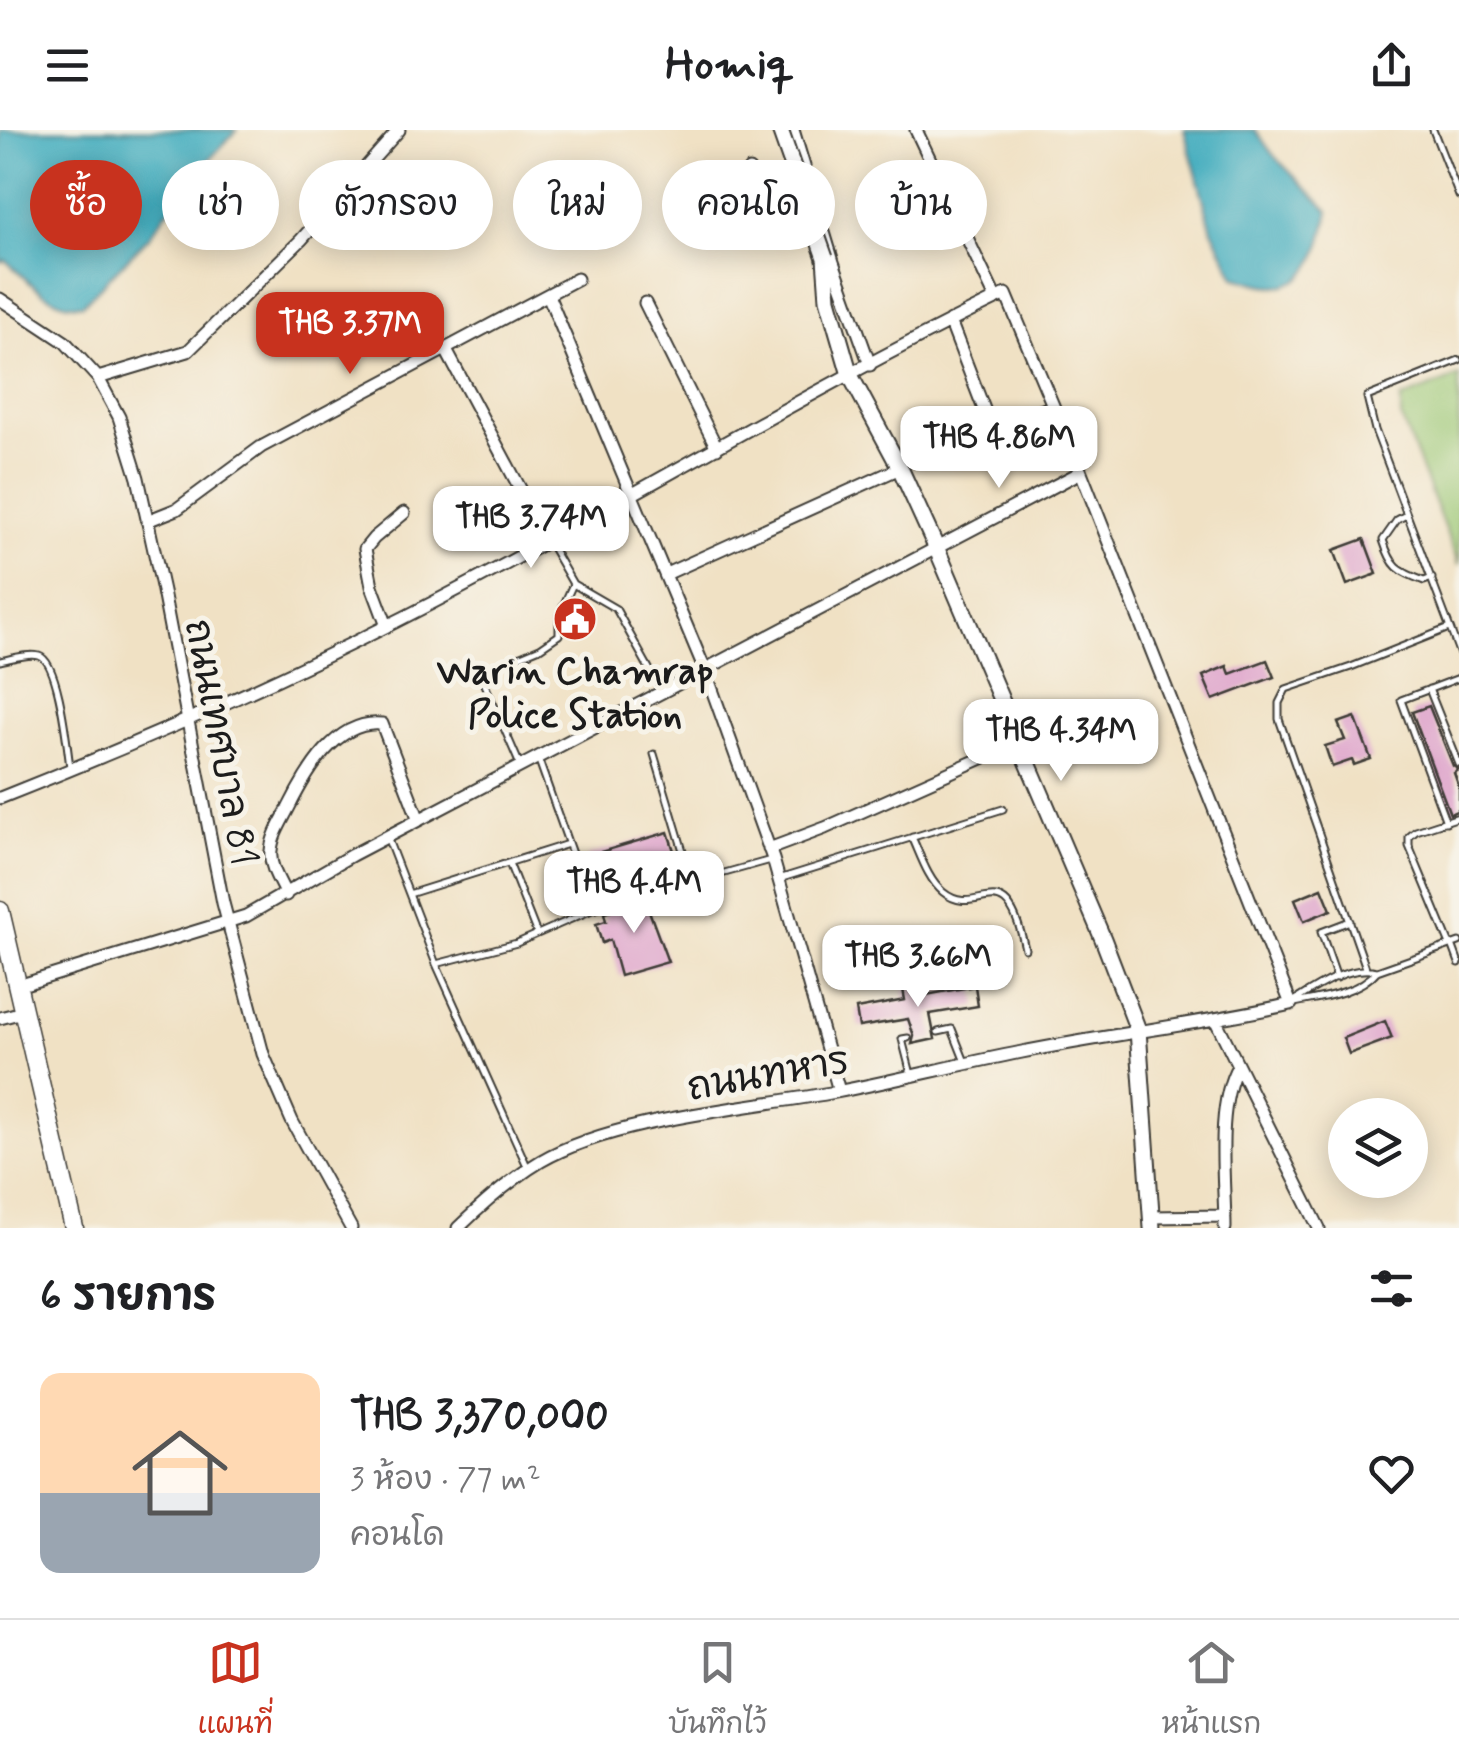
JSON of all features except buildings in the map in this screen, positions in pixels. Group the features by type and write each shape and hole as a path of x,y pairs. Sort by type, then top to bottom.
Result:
{"main road":[{"path":"780,130 826,258 828,299 850,374 936,547 1138,1030 1152,1222"},
{"path":"0,911 74,1228"}],"street":[{"path":"98,378 188,351 301,240 399,130"},
{"path":"793,130 802,160"},
{"path":"916,130 996,299"},
{"path":"830,250 870,365"},
{"path":"147,521 177,509 261,447 577,280"},
{"path":"0,798 186,720 387,626 850,374 1006,294 1081,472 1290,1004"},
{"path":"548,295 705,670 779,879 839,1092"},
{"name":"ถนนเทศบาล 81","path":"0,299 64,342 98,378 119,417 147,521 228,922 263,1054 292,1121 351,1228"},
{"path":"645,302 717,448"},
{"path":"950,321 992,430 1053,406"},
{"path":"446,350 548,539"},
{"path":"666,574 900,468"},
{"path":"18,986 246,916 419,820 1081,472"},
{"path":"387,626 372,586 365,549 404,514"},
{"path":"286,895 270,859 272,844 308,770 320,753 338,739 366,726 382,724 419,820"},
{"path":"771,854 1018,742"},
{"name":"ถนนทหาร","path":"458,1228 542,1160 597,1138 1138,1030 1216,1021 1290,1004"},
{"path":"0,1018 24,1012"},
{"path":"1216,1021 1319,1228"},
{"path":"1152,1222 1225,1222 1225,1103 1238,1066"}],"lane":[{"path":"1433,130 1459,196"},
{"path":"1459,360 1367,397 1375,430 1459,652"},
{"path":"1406,515 1397,520 1383,540 1387,554 1397,570 1424,580 1432,578"},
{"path":"548,539 573,584 616,609 662,693"},
{"path":"522,768 480,673 540,648 559,635 559,615 573,584"},
{"path":"1366,968 1279,719 1279,703 1286,689 1450,628"},
{"path":"0,661 40,656 49,662 71,770"},
{"path":"1446,822 1400,700 1459,678"},
{"path":"1429,689 1459,764"},
{"path":"654,754 692,882"},
{"path":"538,758 592,910"},
{"path":"779,879 1004,809"},
{"path":"1459,817 1409,837 1409,846 1454,943 1459,963"},
{"path":"388,837 436,964 529,1170"},
{"path":"912,837 944,894 958,899 996,897 1010,905 1019,921 1025,949"},
{"path":"409,894 568,844"},
{"path":"436,964 771,854"},
{"path":"509,862 536,934"},
{"path":"1337,978 1321,932 1350,921"},
{"path":"1290,1004 1324,998 1370,980 1378,971 1454,943"},
{"path":"1290,1004 1319,984 1366,968 1378,971"},
{"path":"938,1032 952,1028 966,1064"},
{"path":"908,1038 902,1039 912,1076"}],"green space":[{"path":"1459,376 1459,565 1401,417 1401,399"}],"water":[{"path":"0,130 237,130 209,160 162,160 162,219 142,244 142,160 30,160 30,250 136,250 83,304 50,297 5,260 0,262"},
{"path":"1184,130 1255,130 1275,157 1329,211 1314,260 1299,279 1274,286 1235,277 1212,230"}],"place":[{"name":"Warin Chamrap Police Station","path":"575,619"}]}
